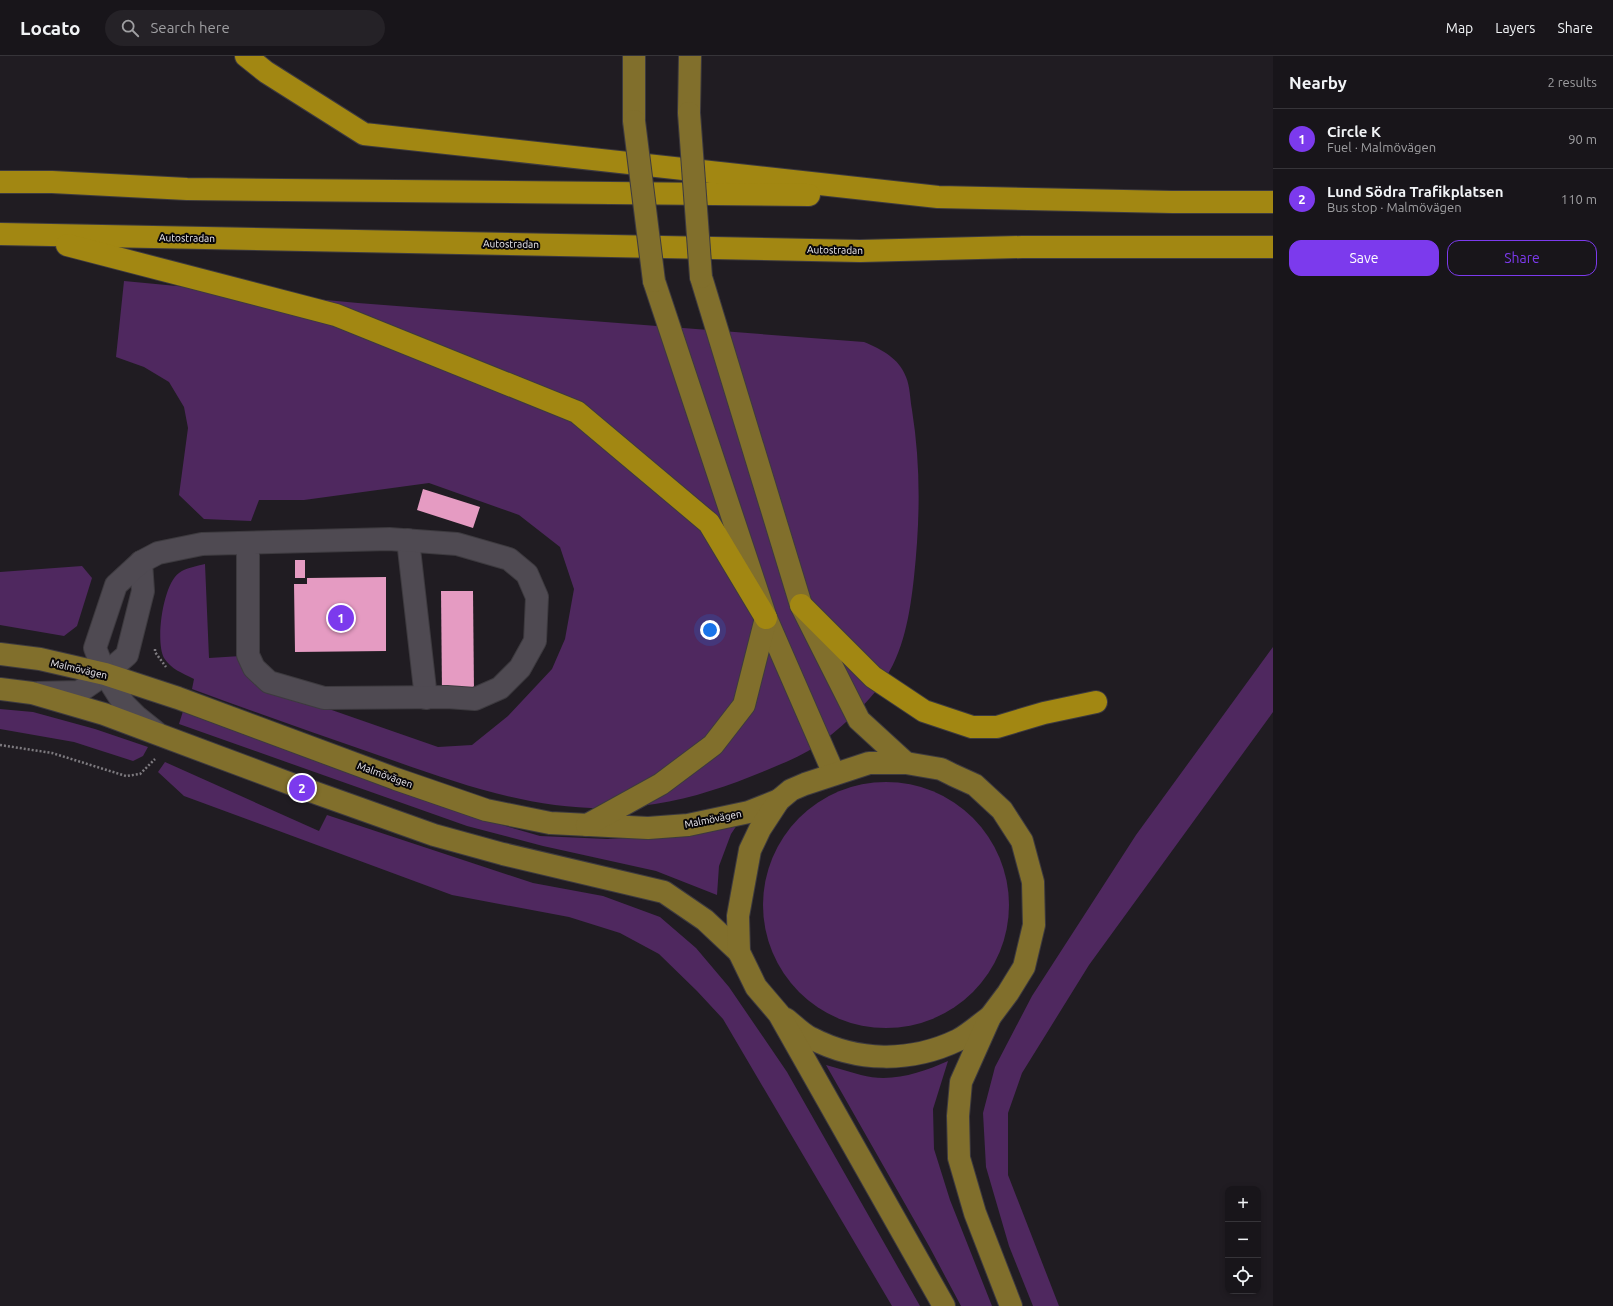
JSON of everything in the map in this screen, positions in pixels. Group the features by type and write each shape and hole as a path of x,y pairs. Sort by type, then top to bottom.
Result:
{"highway":[{"path":"246,56 266,72 364,134 938,196"},
{"path":"0,182 52,182 187,189 938,196 1172,202 1273,202"},
{"name":"Autostradan","path":"0,234 860,251 1022,247 1273,247"},
{"path":"31,235 336,315 577,412 709,523 766,618"},
{"path":"801,605 873,677 924,711 972,727 997,727 1058,709 1096,702"}],"main road":[{"path":"634,56 634,121 654,280 766,618 834,774"},
{"path":"690,56 689,113 701,277 801,605 859,720 906,763"},
{"path":"587,825 661,784 713,744 744,706 766,618"},
{"name":"Malmövägen","path":"0,654 40,659 105,674 178,698 486,810 550,823 648,828 688,825 749,812 779,800"},
{"path":"0,689 32,693 104,714 161,734 302,788 434,834 510,856 664,892 705,920 739,952 756,987 779,1014 944,1306"},
{"path":"739,952 738,916 750,850 760,829 779,800 791,790 869,763 906,763 941,769 974,785 1002,810 1022,841 1033,882 1034,925 1024,967 990,1017 961,1082 958,1116 959,1158 975,1213 1011,1306"},
{"path":"779,1014 810,1038 817,1041 846,1052 884,1058 922,1054 958,1040 990,1017"}],"lane":[{"path":"161,734 136,716 124,704 105,674 96,648 116,585 141,562 158,553 202,544 389,539 457,544 509,559 527,574 537,597 535,641 520,668 500,688 475,699 324,698 280,686 269,682 260,676 254,668 248,655 248,543"},
{"path":"408,540 426,698"},
{"path":"32,693 79,692 127,656 143,591 141,562"}],"path":[{"path":"0,745 52,753 126,776 140,774 155,758 161,734"}],"shaded area":[{"path":"124,281 358,303 864,342 877,348 894,359 903,370 909,388 917,452 919,494 914,577 905,632 896,659 890,671 870,699 838,729 822,742 803,754 753,776 698,795 655,804 618,808 546,804 476,788 192,689 194,679 173,668 164,658 161,650 160,639 162,613 173,579 184,570 205,564 209,658 241,656 257,684 438,747 472,745 508,716 552,669 565,639 574,589 560,547 519,515 429,483 304,500 259,500 251,521 204,519 179,495 188,428 184,407 169,382 144,367 116,357"},
{"path":"82,566 92,578 77,626 64,636 0,625 0,572"},
{"path":"1273,647 1273,712 1089,965 1022,1073 1008,1113 1008,1175 1059,1306 1033,1306 1009,1246 986,1167 983,1113 995,1067 1032,996 1136,835"},
{"path":"184,708 467,815 540,836 607,839 665,836 743,816 731,834 719,866 717,895 656,871 543,846 467,826 179,724"},
{"path":"0,709 33,712 95,729 148,747 143,756 133,761 74,742 0,729"},
{"path":"165,762 319,831 327,815 533,883 603,896 660,917 696,948 729,987 787,1072 920,1306 892,1306 723,1019 659,954 620,933 569,917 452,895 184,796 158,772"},
{"path":"886,782 910,784 933,791 944,796 973,818 995,847 1000,858 1007,881 1009,905 1007,929 1000,952 995,963 973,992 944,1014 933,1019 910,1026 886,1028 862,1026 839,1019 828,1014 799,992 777,963 772,952 765,929 763,905 765,881 772,858 777,847 799,818 828,796 839,791 862,784"},
{"path":"948,1061 933,1109 934,1149 950,1200 992,1306 961,1306 929,1246 826,1065 861,1075 883,1078 906,1076"}],"building":[{"path":"423,489 480,507 473,528 417,510"},
{"path":"295,560 305,560 305,578 295,578"},
{"path":"386,577 386,651 295,652 294,584 307,584 307,578"},
{"path":"441,591 473,591 474,693 442,694"}],"place":[{"name":"Circle K","path":"341,618"},
{"name":"Lund Södra Trafikplatsen","path":"302,788"}]}
